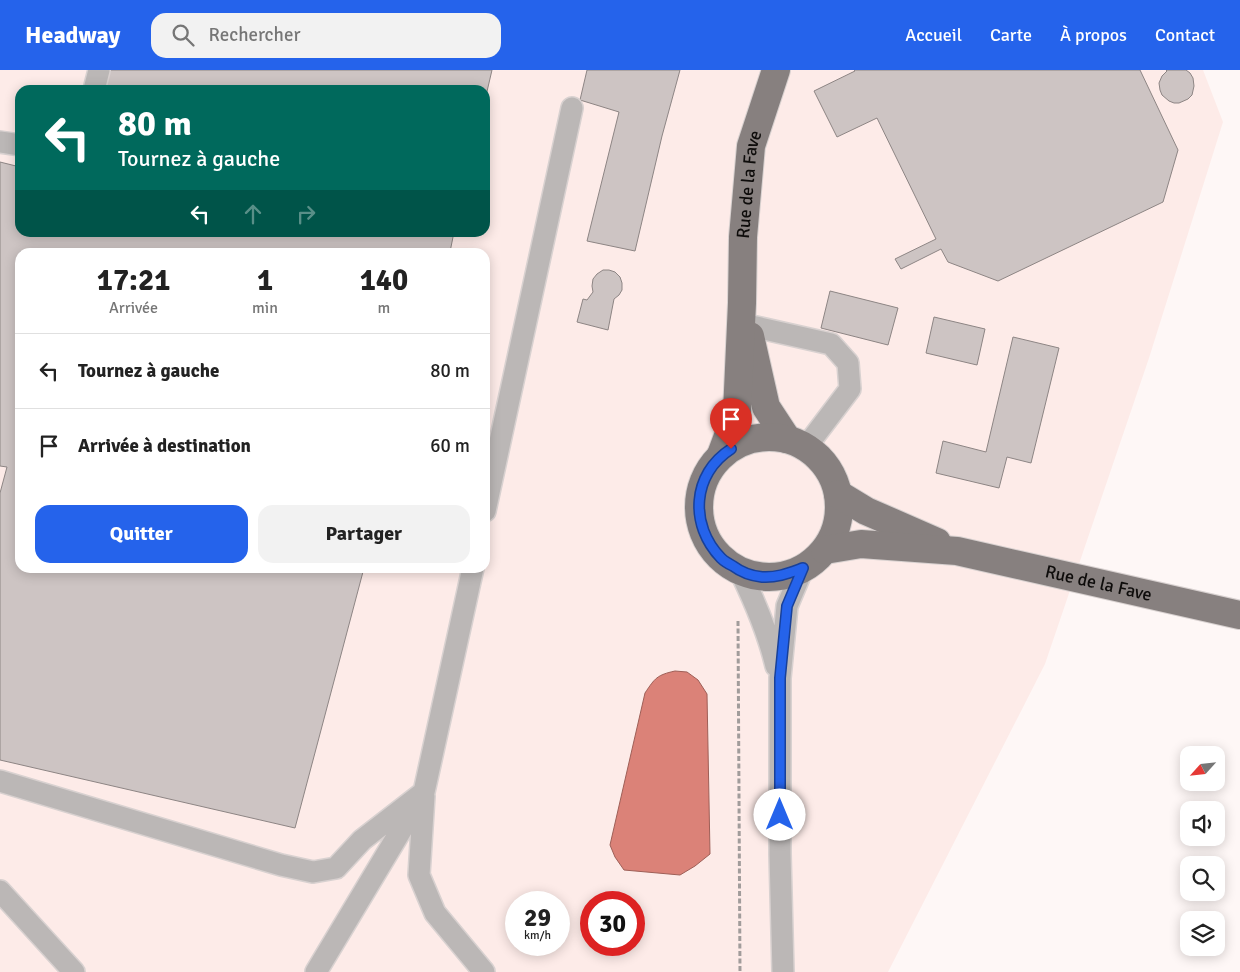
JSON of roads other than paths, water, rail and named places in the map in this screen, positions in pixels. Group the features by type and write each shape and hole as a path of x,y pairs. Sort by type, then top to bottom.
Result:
{"main road":[{"name":"Rue de la Fave","path":"721,455 737,412 745,314 743,237 751,146 776,70"},
{"name":"Rue de la Fave","path":"745,314 766,407 797,443"},
{"path":"763,436 797,443 821,459 832,475 838,494 839,514 834,533 825,550 803,568 783,576 761,577 740,571 717,554 708,542 700,522 699,498 706,475 721,455 740,442 763,436"},
{"name":"Rue de la Fave","path":"838,494 866,512 957,550 1240,616"},
{"name":"Rue de la Fave","path":"825,550 861,544 957,550"}],"street":[{"path":"95,85 99,70"},
{"path":"490,488 572,108"},
{"path":"0,142 15,144"},
{"path":"745,314 831,344 848,363 850,389 797,443"},
{"path":"782,972 780,678 787,606 803,568"},
{"path":"740,571 759,611 780,678"},
{"path":"472,573 424,792 419,875 435,913 484,972"},
{"path":"0,781 281,865 313,872 336,868 362,840 424,792"},
{"path":"316,972 424,792"},
{"path":"0,890 74,972"}]}
